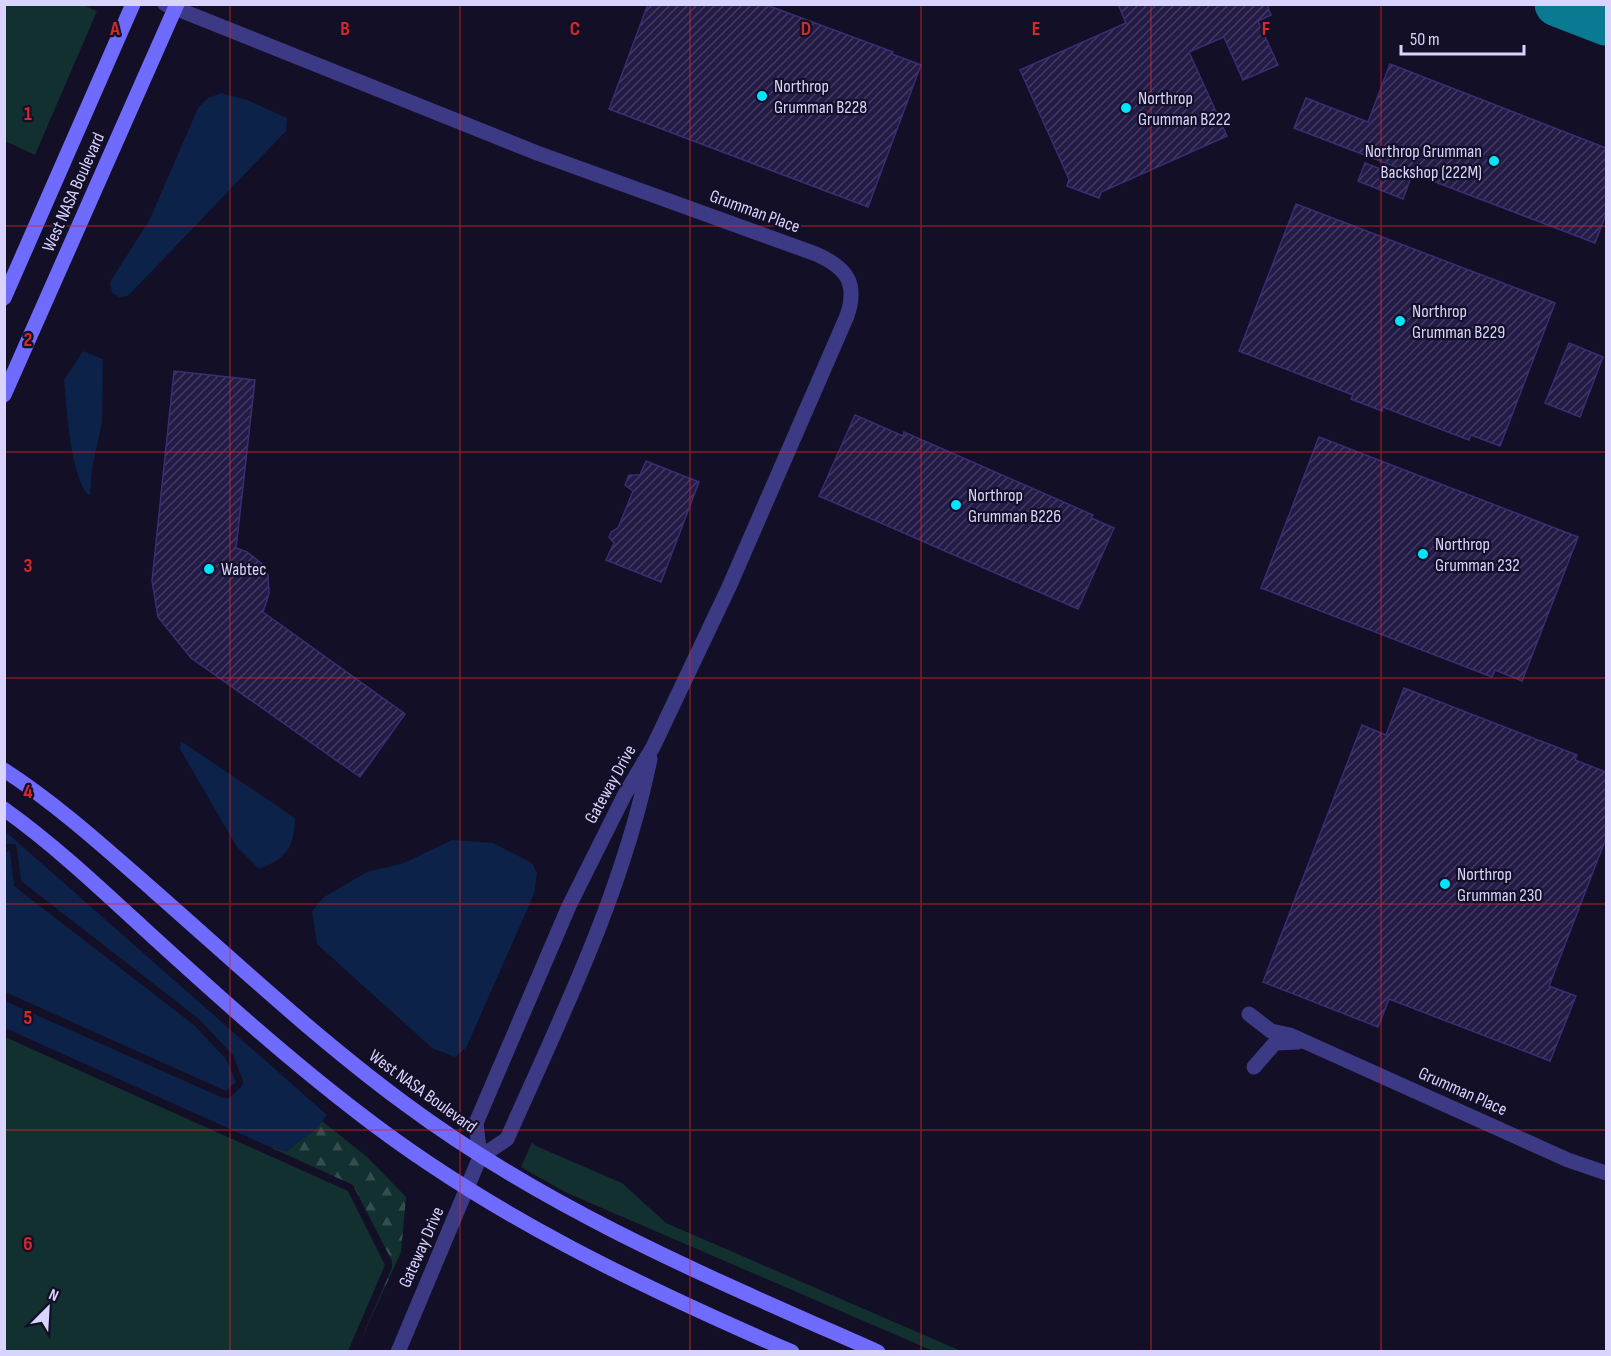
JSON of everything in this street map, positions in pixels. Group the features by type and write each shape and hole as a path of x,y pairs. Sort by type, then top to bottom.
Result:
{"main road":[{"name":"West NASA Boulevard","path":"4,298 134,4"},
{"name":"West NASA Boulevard","path":"4,395 173,6"},
{"name":"West NASA Boulevard","path":"4,770 81,828 333,1047 404,1103 480,1157 570,1209 644,1248 878,1352"},
{"path":"4,809 57,849 154,938 324,1086 390,1136 467,1189 545,1235 631,1279 792,1352"}],"street":[{"name":"Grumman Place","path":"173,6 558,161 816,254 834,263 845,274 852,291 847,316 733,577 653,747"},
{"name":"Gateway Drive","path":"398,1352 480,1157 476,1123 509,1043 569,906 625,794 653,747"},
{"name":"Gateway Drive","path":"480,1157 507,1139 598,932 632,837 653,747"},
{"name":"Grumman Place","path":"1249,1014 1271,1031 1304,1042 1568,1160 1606,1173"},
{"name":"Grumman Place","path":"1254,1067 1275,1043 1304,1042"}],"green space":[{"path":"5,4 83,5 97,11 35,155 5,141"},
{"path":"5,1037 348,1191 385,1265 348,1351 5,1351"},
{"path":"322,1121 367,1157 406,1197 401,1252 356,1351 392,1268 392,1261 353,1185 272,1148 287,1151"},
{"path":"532,1142 536,1146 622,1183 666,1223 961,1351 933,1351 565,1192 521,1167"}],"water":[{"path":"221,93 247,100 287,118 286,131 128,296 119,297 112,293 110,282 149,221 198,108 208,98"},
{"path":"83,351 103,359 102,422 92,469 90,496 83,487 74,459 64,380"},
{"path":"181,741 295,818 291,844 282,856 259,869 237,847 180,749"},
{"path":"5,831 327,1115 317,1128 287,1151 272,1148 5,1028 5,1001 223,1098 229,1098 242,1086 243,1081 233,1055 199,1019 21,881 17,849 15,844 5,844"},
{"path":"452,840 493,843 532,863 537,873 534,894 466,1048 455,1057 432,1048 317,944 312,911 324,897 367,872 404,863"},
{"path":"10,851 14,886 194,1025 226,1059 236,1082 226,1091 5,992 4,852"}],"building":[{"name":"Northrop Grumman B228","path":"648,4 764,4 893,52 892,54 921,65 868,207 609,109"},
{"name":"Northrop Grumman B222","path":"1118,4 1269,4 1271,15 1258,21 1278,65 1243,80 1224,37 1189,52 1227,136 1101,192 1099,198 1067,186 1069,179 1020,70 1126,23"},
{"name":"Northrop Grumman Backshop (222M)","path":"1390,64 1606,148 1606,214 1595,243 1294,128 1306,98 1368,122"},
{"path":"1365,163 1410,180 1403,199 1358,181"},
{"name":"Northrop Grumman B229","path":"1296,204 1555,303 1500,446 1471,435 1469,440 1383,407 1382,411 1351,399 1353,395 1239,351"},
{"path":"1569,343 1603,357 1580,417 1545,403"},
{"name":"Wabtec","path":"174,371 255,380 236,548 247,552 261,563 268,575 269,594 263,612 405,714 360,777 191,658 158,617 152,581"},
{"name":"Northrop Grumman B226","path":"855,415 903,436 904,432 1093,515 1091,518 1114,528 1078,609 819,496"},
{"name":"Northrop Grumman 232","path":"1319,437 1578,537 1522,681 1495,670 1492,677 1261,588"},
{"path":"646,461 699,482 661,582 606,560 614,543 609,537 611,532 618,528 633,491 625,485 629,475 640,475"},
{"name":"Northrop Grumman 230","path":"1404,688 1577,755 1575,760 1606,772 1606,838 1549,986 1576,996 1550,1061 1389,999 1378,1027 1263,982 1362,725 1386,735"}],"taxiway":[{"path":"1557,4 1606,23"}],"place":[{"name":"Northrop Grumman B228","path":"762,96"},
{"name":"Northrop Grumman B222","path":"1126,108"},
{"name":"Northrop Grumman Backshop (222M)","path":"1494,161"},
{"name":"Northrop Grumman B229","path":"1400,321"},
{"name":"Northrop Grumman B226","path":"956,505"},
{"name":"Northrop Grumman 232","path":"1423,554"},
{"name":"Wabtec","path":"209,569"},
{"name":"Northrop Grumman 230","path":"1445,884"}]}
